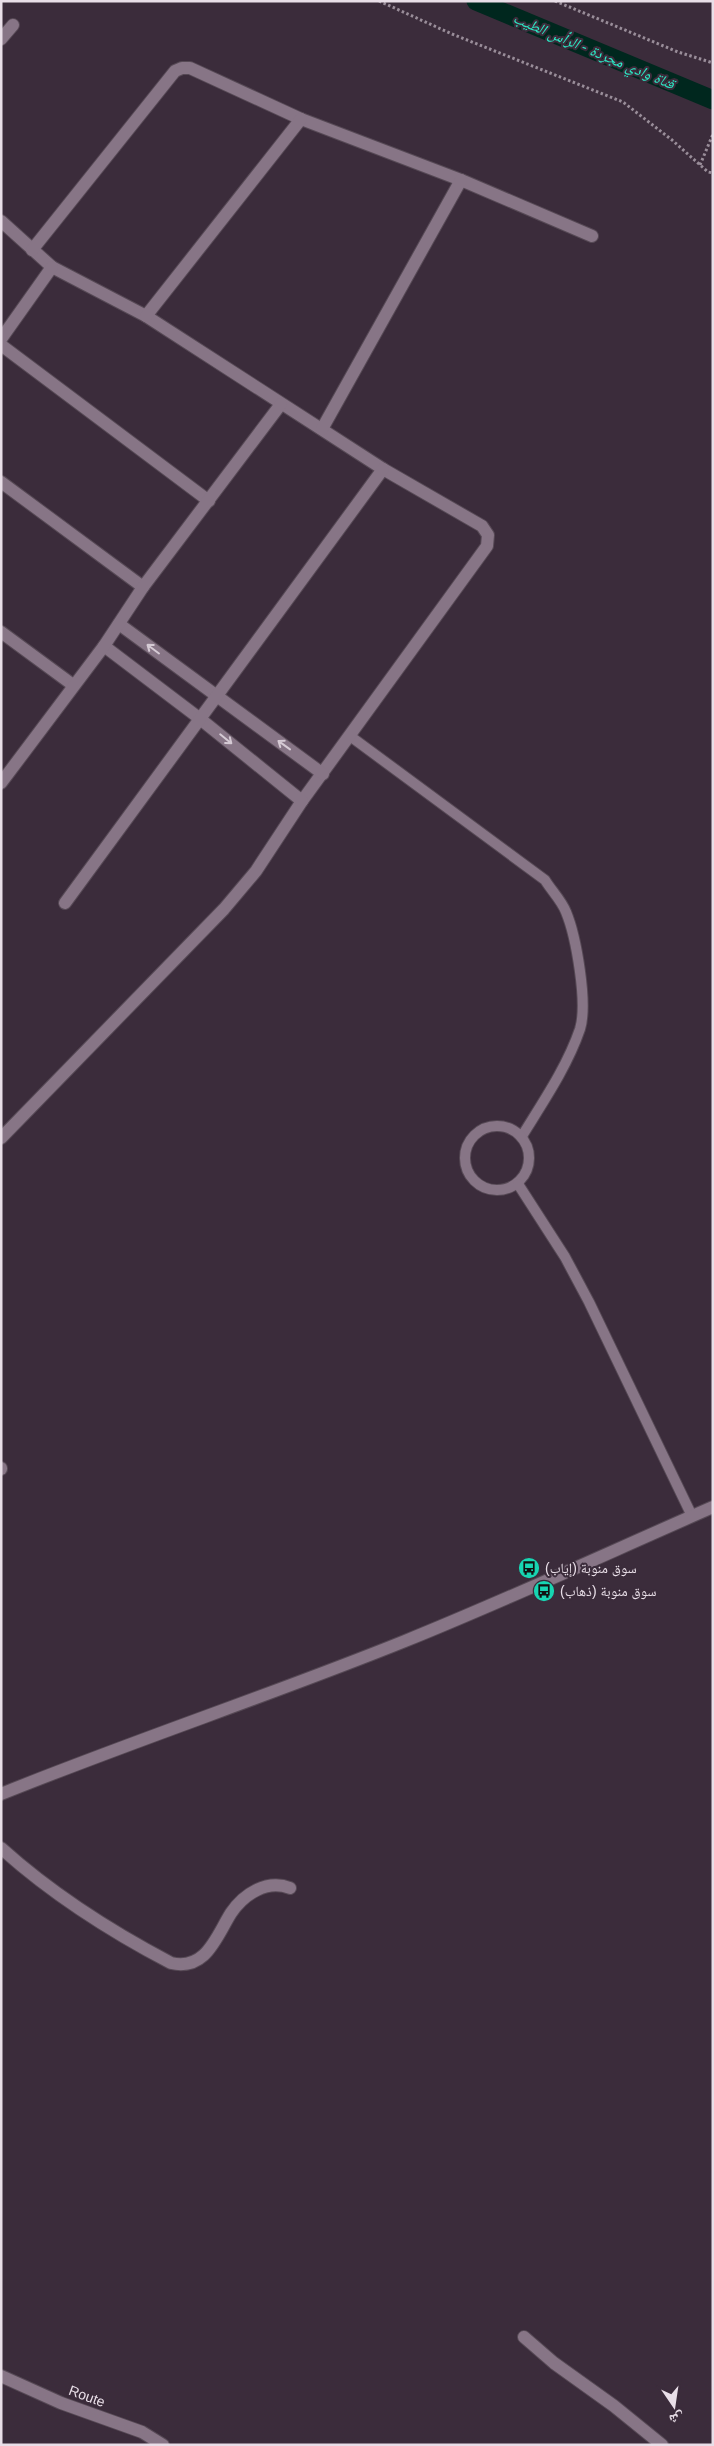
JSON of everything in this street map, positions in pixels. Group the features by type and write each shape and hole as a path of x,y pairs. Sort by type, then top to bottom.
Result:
{"street":[{"path":"1,39 13,25"},
{"path":"32,250 175,72 182,68 190,68 301,119 461,180 592,236"},
{"path":"146,316 301,119"},
{"path":"322,429 461,180"},
{"path":"1,221 52,267 146,316 383,468 482,526 488,535 487,546 323,774 302,800 256,871 224,909 1,1138"},
{"path":"1,339 52,267"},
{"path":"1,345 209,501"},
{"path":"4,774 104,646 142,587 281,404"},
{"path":"65,903 383,468"},
{"path":"1,482 142,587"},
{"path":"119,624 323,774"},
{"path":"1,632 73,685"},
{"path":"104,646 302,800"},
{"path":"1,1794 70,1766 256,1699 406,1641 713,1507"},
{"path":"1,1848 65,1899 106,1927 171,1963 181,1965 190,1964 206,1954 214,1945 232,1912 254,1892 272,1884 281,1884 290,1888"},
{"path":"524,2337 554,2364 614,2406 662,2445"},
{"name":"Route","path":"1,2376 61,2403 142,2432 163,2445"}],"lane":[{"path":"350,736 545,880 566,911 582,992 580,1027 564,1066 522,1136"},
{"path":"505,1125 522,1136 530,1155 525,1175 518,1184 505,1190 489,1190 472,1179 464,1160 469,1140 484,1127 505,1125"},
{"path":"518,1184 565,1257 589,1302 692,1516"}],"path":[{"path":"379,1 452,34 623,102 672,140 708,172 713,173"},
{"path":"555,1 678,52 713,63"},
{"path":"700,165 713,134"}],"waterway":[{"name":"قناة وادي مجردة - الرأس الطيب","path":"476,1 713,100"}],"place":[{"name":"سوق منوبة (إياب)","path":"529,1568"},
{"name":"سوق منوبة (ذهاب)","path":"544,1591"}]}
